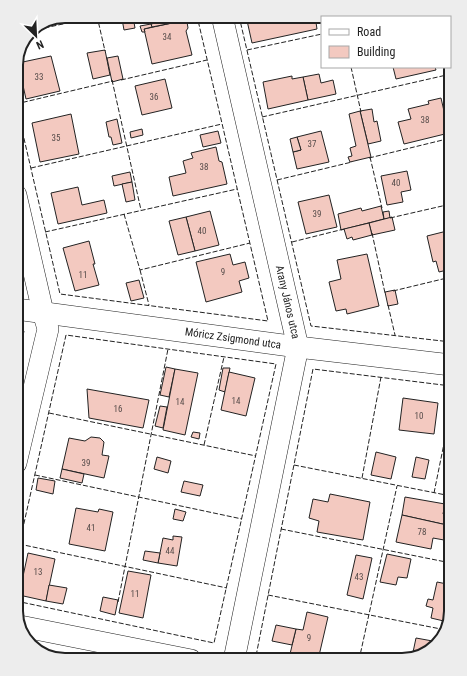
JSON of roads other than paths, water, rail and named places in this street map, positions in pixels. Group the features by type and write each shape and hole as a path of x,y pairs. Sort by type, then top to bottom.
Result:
{"street":[{"name":"Arany János utca","path":"224,23 298,347 235,653"},
{"path":"23,225 48,329 23,434"},
{"name":"Móricz Zsigmond utca","path":"23,310 298,347 444,364"},
{"path":"26,627 156,653"}]}
